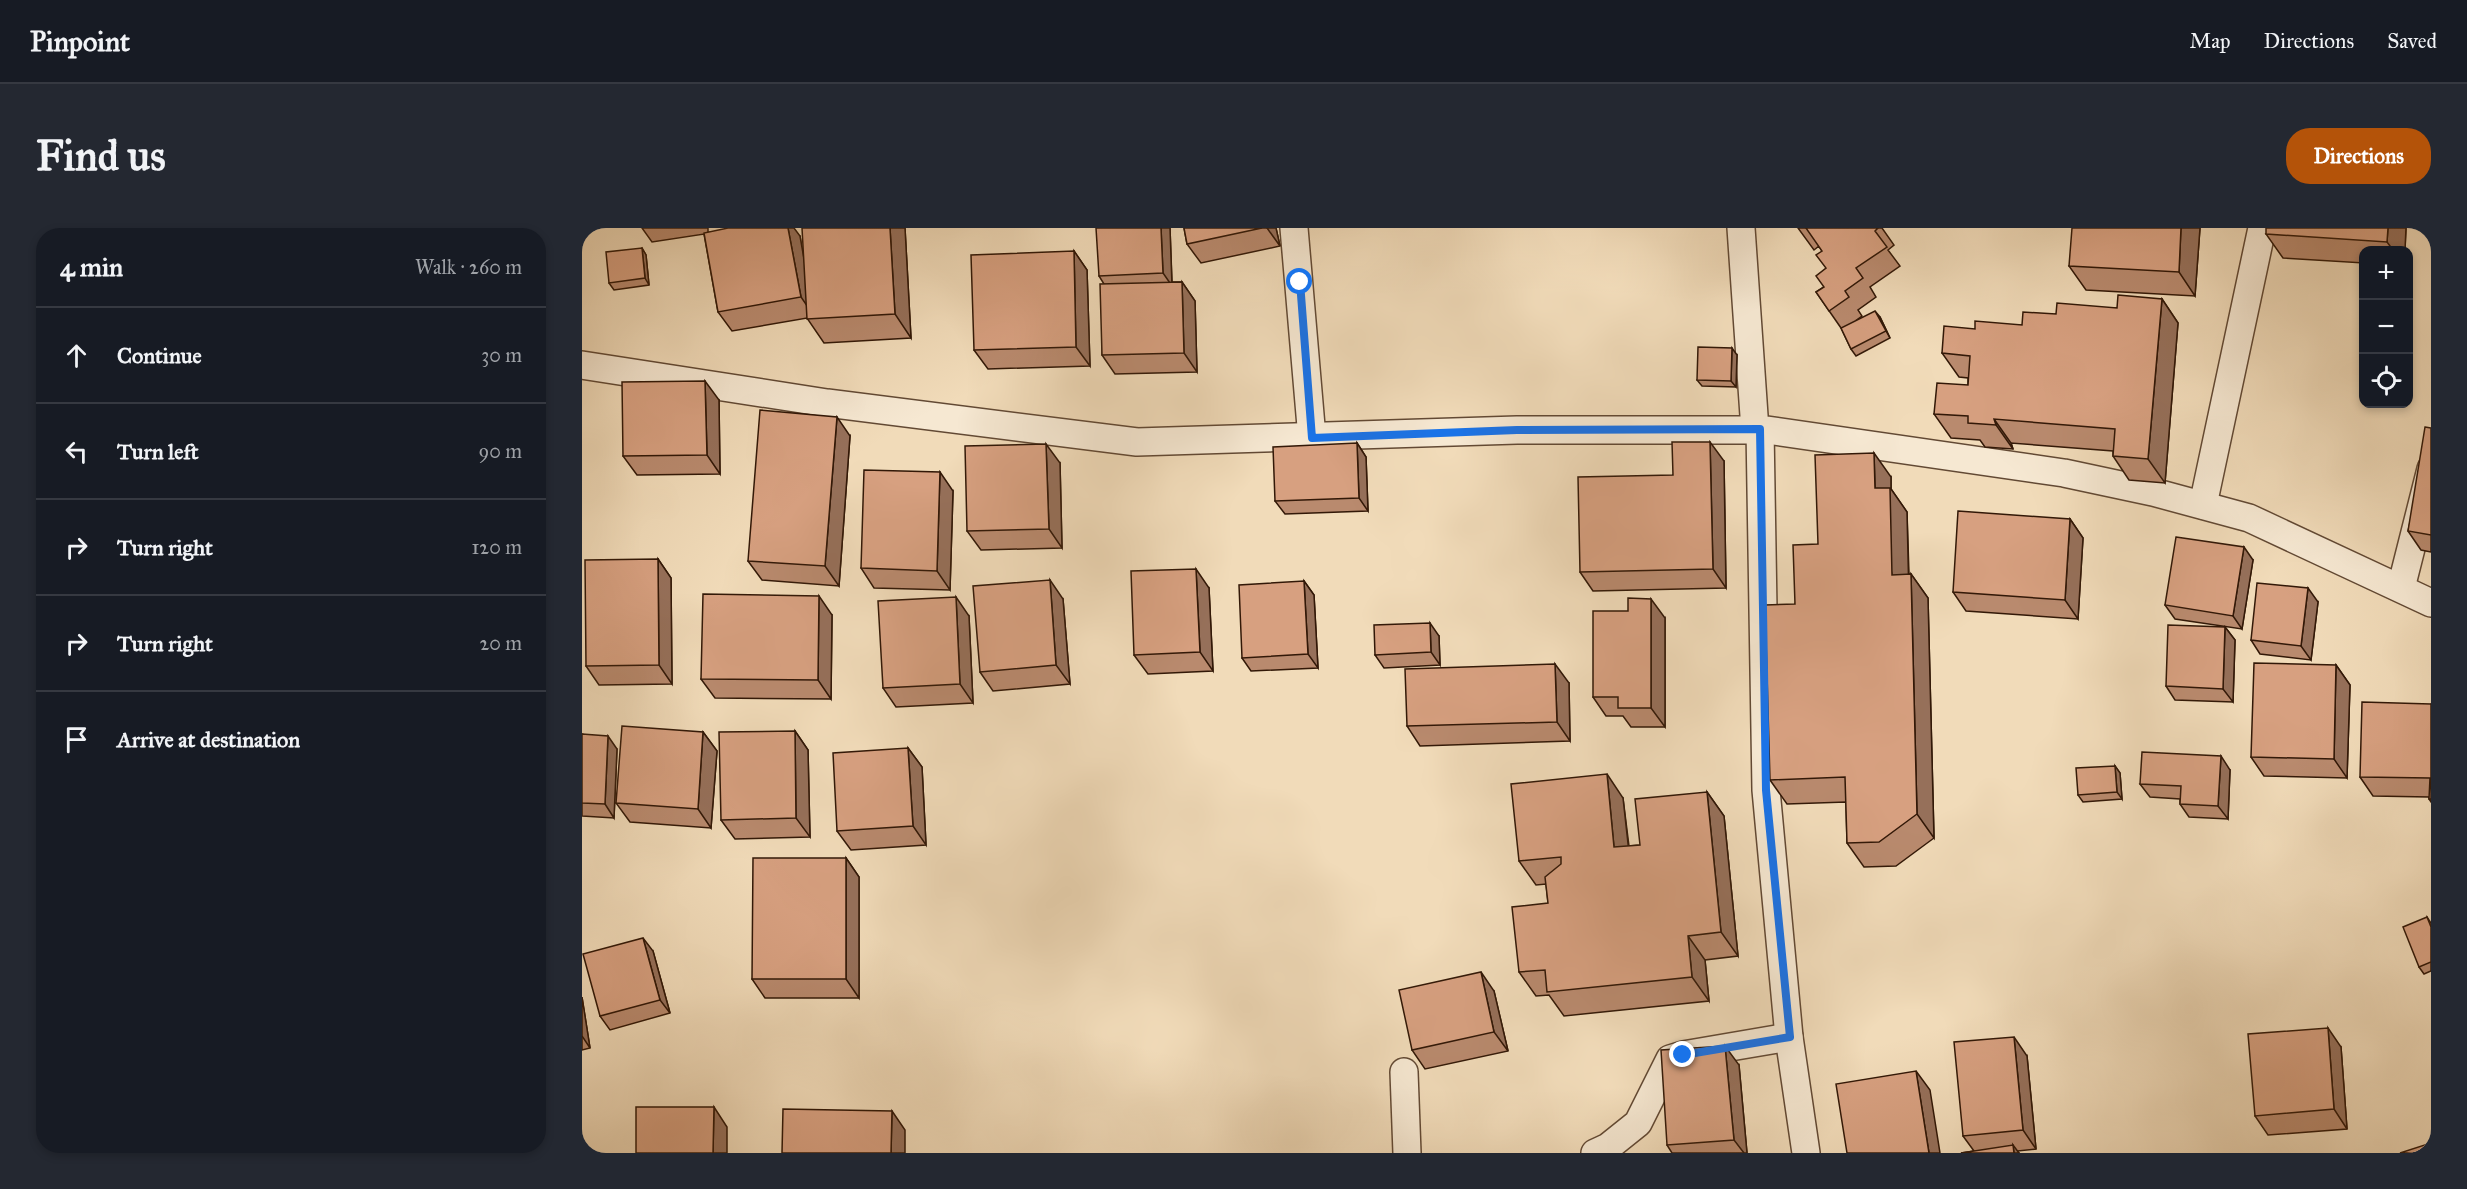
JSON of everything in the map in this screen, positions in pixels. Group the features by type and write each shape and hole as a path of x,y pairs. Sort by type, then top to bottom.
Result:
{"street":[{"path":"1294,228 1312,438"},
{"path":"1741,228 1757,430 1766,790 1790,1037 1806,1153"},
{"path":"2203,505 2262,228"},
{"path":"582,365 827,403 1137,442 1517,430 1757,430 2064,473 2203,505 2249,518 2431,603"},
{"path":"2402,588 2431,469"},
{"path":"1595,1153 1608,1148 1638,1123 1670,1059 1790,1037"},
{"path":"1404,1072 1407,1153"}],"building":[{"path":"728,228 788,228 801,297 718,312 704,233"},
{"path":"802,228 890,228 895,314 807,319"},
{"path":"1096,228 1161,228 1163,273 1099,276"},
{"path":"1184,228 1262,228 1187,244"},
{"path":"1806,228 1878,228 1875,231 1887,247 1856,268 1863,278 1845,291 1849,297 1829,311 1816,292 1824,287 1816,276 1826,268 1816,255 1822,251"},
{"path":"2072,228 2181,228 2179,272 2069,266"},
{"path":"2266,228 2388,228 2387,242 2266,234"},
{"path":"642,248 645,278 609,283 606,252"},
{"path":"1074,251 1076,347 974,350 971,255"},
{"path":"1182,282 1184,353 1102,355 1100,284"},
{"path":"2118,295 2162,299 2148,459 2113,456 2115,429 1994,419 1996,425 1968,423 1968,416 1934,414 1937,383 1968,385 1970,356 1942,353 1944,326 1975,329 1975,321 2022,325 2023,312 2056,314 2057,303 2117,308"},
{"path":"1875,311 1886,331 1851,349 1841,328"},
{"path":"1698,347 1732,348 1731,381 1697,380"},
{"path":"705,381 707,455 623,456 622,382"},
{"path":"760,410 837,417 825,566 748,561"},
{"path":"2425,427 2431,428 2431,535 2408,531"},
{"path":"1672,442 1710,442 1713,569 1580,572 1578,477 1673,475"},
{"path":"1357,443 1359,498 1275,501 1273,447"},
{"path":"1046,444 1049,529 967,531 965,446"},
{"path":"1874,453 1875,488 1890,488 1892,575 1911,574 1917,814 1879,842 1847,843 1845,777 1770,780 1765,605 1795,604 1793,545 1818,544 1815,455"},
{"path":"864,470 940,472 937,571 861,568"},
{"path":"1958,511 2070,519 2065,600 1953,592"},
{"path":"2176,537 2244,547 2233,616 2165,605"},
{"path":"658,559 659,665 586,666 585,560"},
{"path":"1196,569 1200,652 1134,655 1131,571"},
{"path":"1050,580 1056,665 980,672 973,586"},
{"path":"1304,581 1308,654 1242,658 1239,585"},
{"path":"2257,583 2308,588 2301,646 2251,640"},
{"path":"703,594 819,596 818,680 701,679"},
{"path":"956,597 960,684 883,688 878,601"},
{"path":"1628,598 1651,599 1651,708 1618,708 1618,697 1593,697 1593,611 1628,611"},
{"path":"1430,623 1431,652 1375,655 1374,625"},
{"path":"2168,625 2225,627 2223,689 2166,686"},
{"path":"2254,663 2336,665 2334,759 2251,757"},
{"path":"1555,664 1557,722 1407,726 1405,669"},
{"path":"2362,702 2431,704 2431,799 2429,799 2430,778 2360,777"},
{"path":"622,726 703,732 698,809 616,803"},
{"path":"795,731 796,818 721,820 719,732"},
{"path":"582,734 608,736 605,804 582,803"},
{"path":"908,748 913,826 837,831 833,753"},
{"path":"2142,752 2221,756 2218,806 2180,804 2181,786 2140,784"},
{"path":"2115,766 2117,792 2078,795 2076,768"},
{"path":"1607,774 1614,847 1640,845 1635,799 1707,792 1721,932 1688,936 1692,977 1547,992 1545,970 1519,972 1512,907 1548,903 1545,877 1561,864 1561,857 1519,861 1511,784"},
{"path":"753,858 846,858 846,979 752,979"},
{"path":"2427,917 2431,927 2431,962 2419,967 2403,927"},
{"path":"643,938 660,1000 600,1016 583,954"},
{"path":"1481,972 1494,1032 1412,1050 1399,990"},
{"path":"2328,1028 2334,1109 2255,1116 2248,1034"},
{"path":"2014,1037 2023,1130 1963,1136 1954,1042"},
{"path":"1725,1046 1734,1140 1667,1145 1661,1050"},
{"path":"1916,1071 1929,1153 1847,1153 1836,1084"},
{"path":"636,1107 714,1107 713,1153 636,1153"},
{"path":"783,1109 892,1111 891,1153 782,1153"},
{"path":"2431,1143 2431,1153 2400,1153"},
{"path":"2013,1145 2014,1153 1961,1153"}],"route":[{"path":"1300,282 1312,438 1517,430 1760,429 1766,790 1790,1037 1683,1055"}]}
